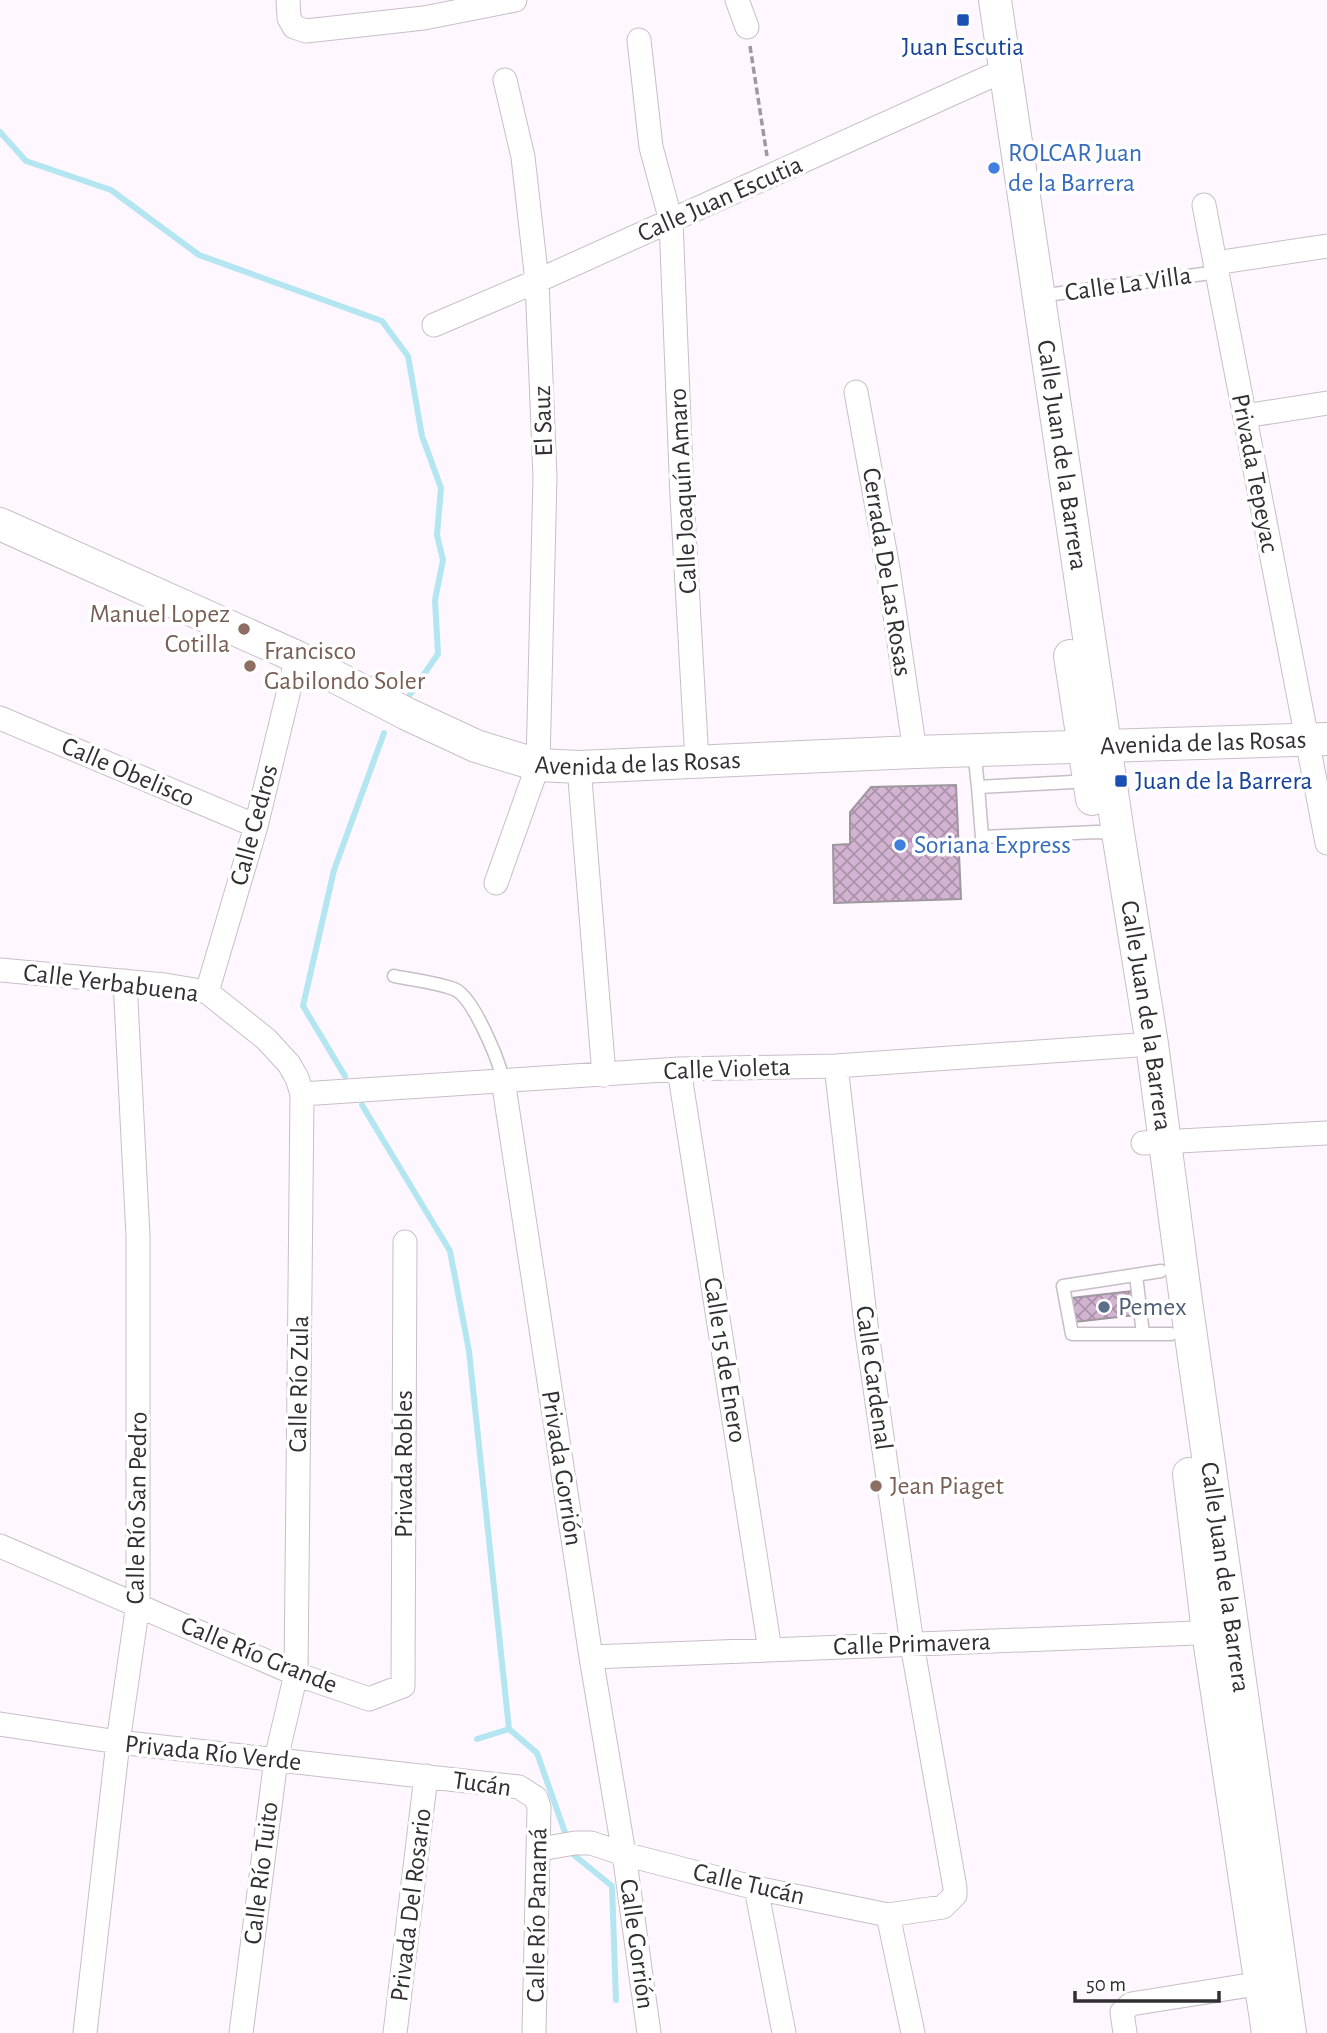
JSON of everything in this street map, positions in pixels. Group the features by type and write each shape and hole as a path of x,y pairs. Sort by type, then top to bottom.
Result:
{"main road":[{"name":"Calle Juan de la Barrera","path":"978,0 998,75 1038,296 1094,745"},
{"name":"Calle Juan de la Barrera","path":"995,0 998,75 1154,1142 1162,1284 1220,1632 1271,1982 1268,2033"},
{"name":"Avenida de las Rosas","path":"0,524 297,657 476,746 538,765 579,767 1094,745 1317,740"},
{"name":"Calle Juan de la Barrera","path":"1162,1284 1157,1334 1220,1632"},
{"name":"Calle Juan de la Barrera","path":"1271,1982 1290,2033"}],"street":[{"path":"288,0 289,18 294,27 306,31 422,9 515,0"},
{"path":"737,0 747,27"},
{"name":"Calle Joaquín Amaro","path":"639,40 651,147 671,221 697,761"},
{"name":"Calle Juan Escutia","path":"433,325 998,75"},
{"name":"El Sauz","path":"496,883 538,765 545,477 537,281 523,157 505,80"},
{"name":"Privada Tepeyac","path":"1204,205 1245,416 1317,740 1327,842"},
{"name":"Calle La Villa","path":"1216,267 1327,246"},
{"name":"Cerrada De Las Rosas","path":"856,392 888,568 915,752"},
{"path":"1245,416 1327,403"},
{"name":"Calle Cedros","path":"207,992 256,826 297,657"},
{"name":"Calle Obelisco","path":"0,718 256,826"},
{"path":"579,767 604,1075"},
{"name":"Calle Yerbabuena","path":"0,970 165,985 207,992 266,1039 289,1064 302,1094"},
{"name":"Calle Río San Pedro","path":"85,2033 118,1742 138,1604 138,1236 125,981"},
{"name":"Calle Violeta","path":"302,1094 680,1069 836,1066 1141,1045"},
{"name":"Calle Cardenal","path":"836,1066 867,1333 912,1644 956,1888 955,1895"},
{"name":"Calle 15 de Enero","path":"680,1069 770,1650"},
{"name":"Privada Gorrión","path":"503,1080 591,1657 624,1854"},
{"name":"Calle Río Zula","path":"296,1674 302,1094"},
{"path":"1154,1142 1327,1133"},
{"name":"Privada Robles","path":"402,1686 405,1242"},
{"name":"Calle Río Grande","path":"0,1546 296,1674 369,1699 402,1686"},
{"name":"Calle Primavera","path":"591,1657 1220,1632"},
{"name":"Calle Río Tuito","path":"241,2033 276,1759 296,1674"},
{"name":"Privada Río Verde","path":"0,1724 118,1742 426,1776"},
{"name":"Tucán","path":"426,1776 519,1787 536,1798"},
{"name":"Privada Del Rosario","path":"395,2033 426,1776"},
{"name":"Calle Río Panamá","path":"534,2033 540,1849 539,1807 536,1798"},
{"name":"Calle Tucán","path":"540,1849 591,1843 756,1888 888,1915 943,1907 955,1895"},
{"name":"Calle Gorrión","path":"624,1854 649,2033"},
{"path":"756,1888 784,2033"},
{"path":"888,1915 914,2033"},
{"path":"1125,2033 1122,2011 1131,2004 1271,1982"}],"lane":[{"name":"Calle La Villa","path":"1038,296 1216,267"},
{"path":"974,750 982,837 1107,832"},
{"path":"978,787 1099,780"},
{"path":"394,976 457,990 477,1015 501,1068 503,1080"},
{"path":"1157,1334 1072,1334 1063,1286 1162,1284"}],"path":[{"path":"747,27 771,176"}],"building":[{"name":"Soriana Express","path":"956,785 961,899 834,903 833,845 850,844 850,812 871,787"},
{"name":"Pemex","path":"1132,1291 1135,1315 1075,1322 1072,1298"}],"waterway":[{"path":"0,132 26,161 111,190 199,255 382,321 408,356 422,436 441,488 437,535 443,560 435,600 438,654 409,696"},
{"path":"345,1076 303,1006 334,870 384,733"},
{"path":"362,1105 450,1251 469,1351 509,1729 537,1753 567,1838"},
{"path":"477,1739 509,1729"},
{"path":"574,1855 612,1886 616,2000"}],"place":[{"name":"Juan Escutia","path":"963,20"},
{"name":"ROLCAR Juan de la Barrera","path":"994,168"},
{"name":"Manuel Lopez Cotilla","path":"244,629"},
{"name":"Francisco Gabilondo Soler","path":"250,666"},
{"name":"Juan de la Barrera","path":"1121,781"},
{"name":"Soriana Express","path":"900,845"},
{"name":"Pemex","path":"1104,1307"},
{"name":"Jean Piaget","path":"876,1486"}]}
